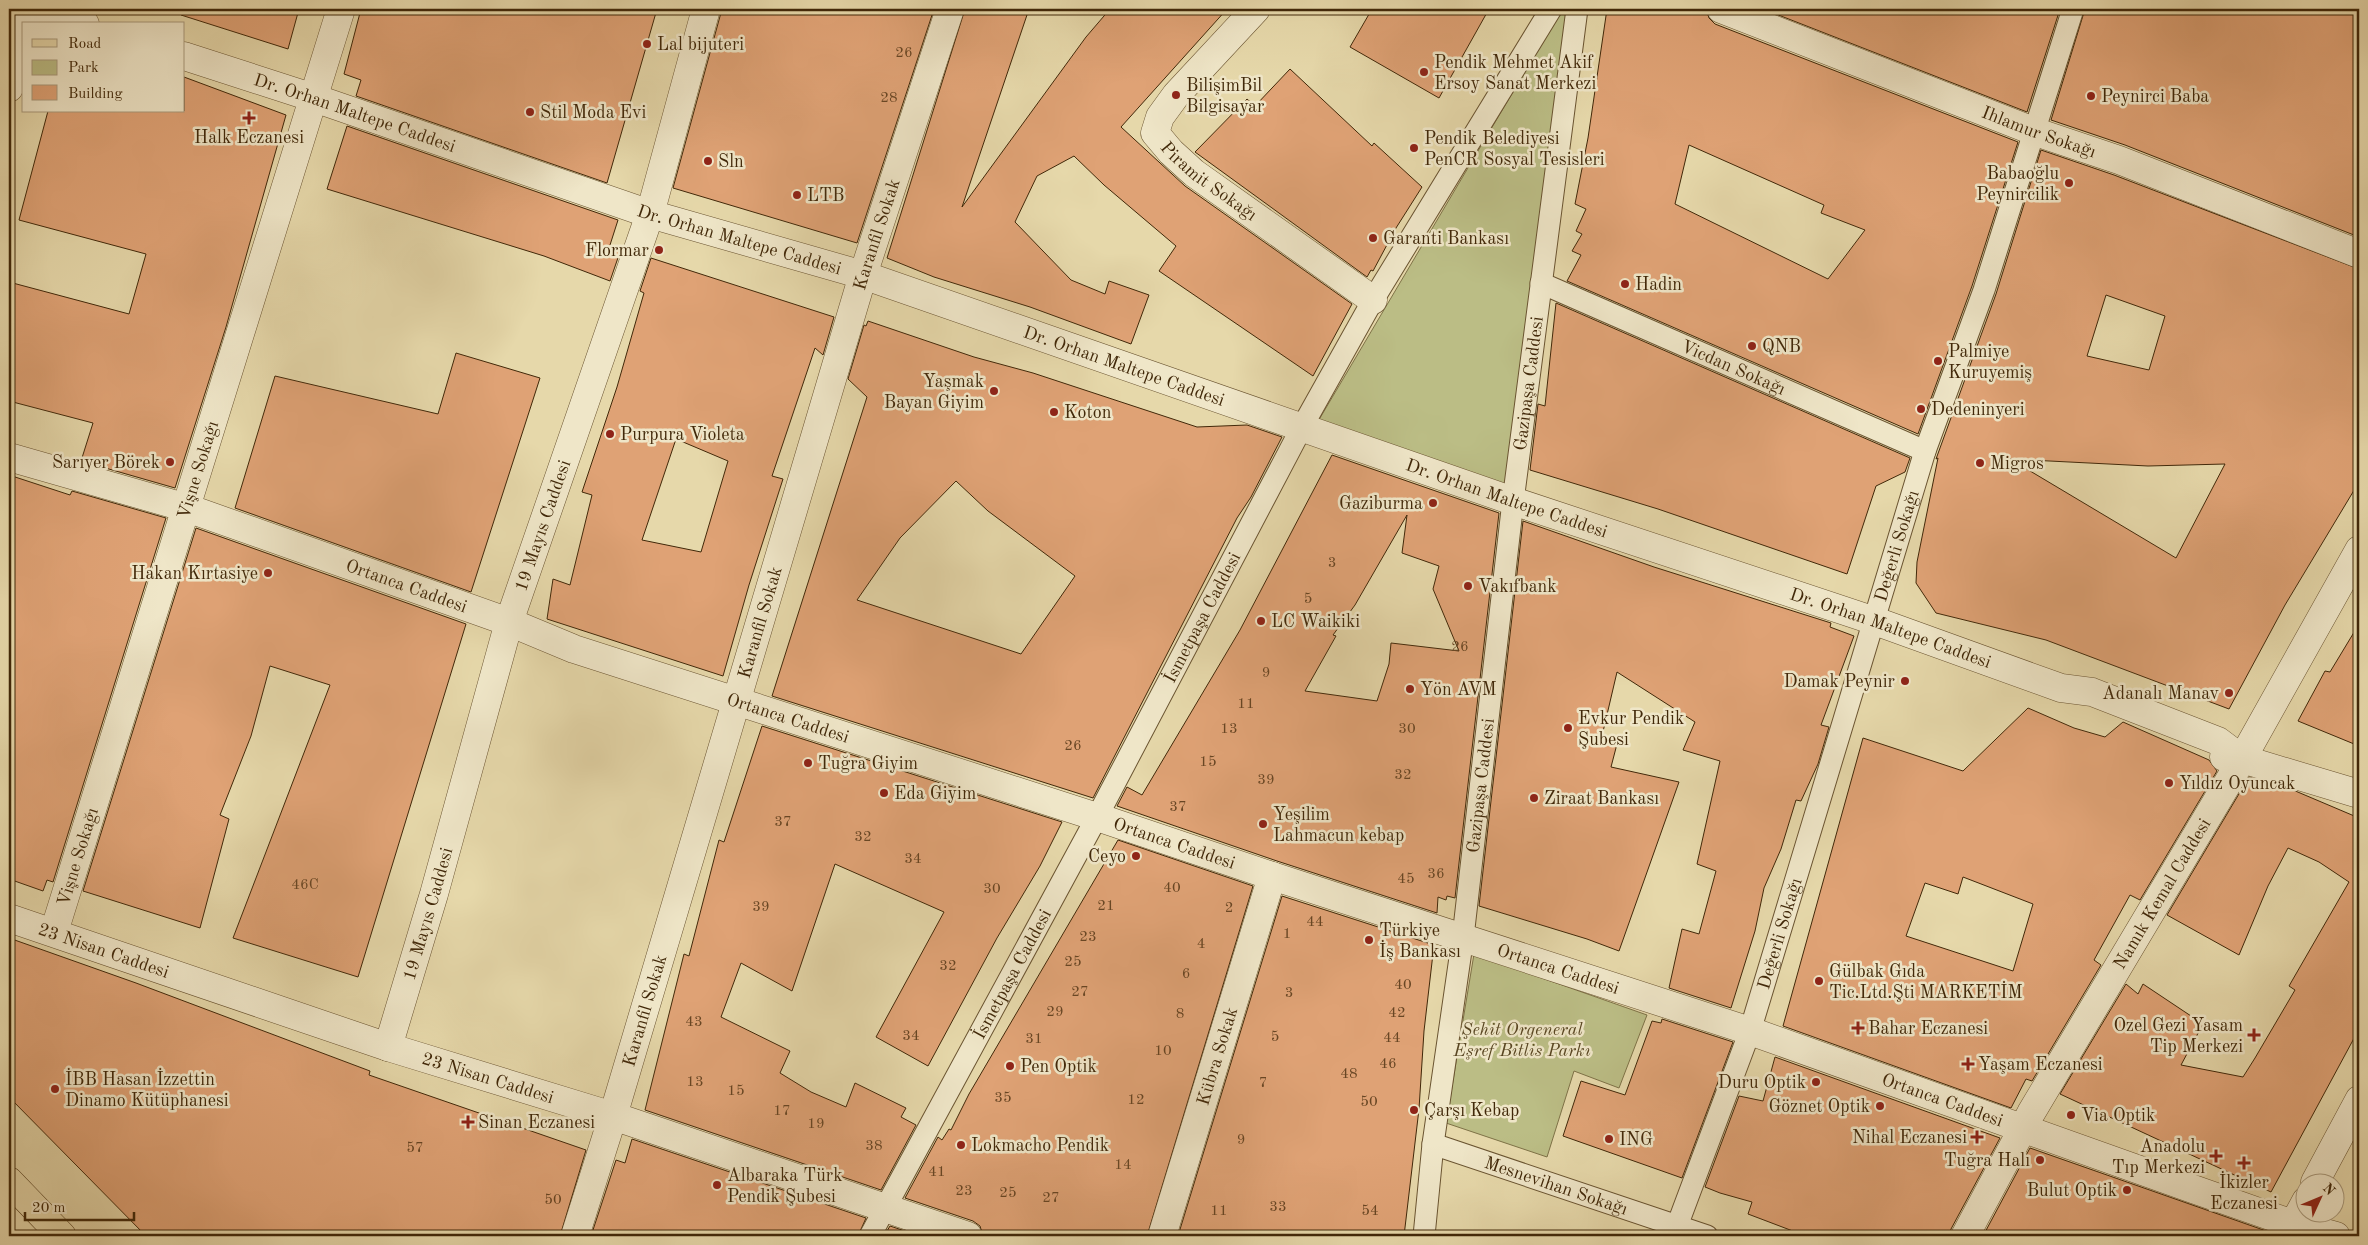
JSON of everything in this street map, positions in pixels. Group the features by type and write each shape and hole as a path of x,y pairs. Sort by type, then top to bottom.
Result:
{"main road":[{"path":"9,1181 62,1236"}],"street":[{"path":"9,88 24,9"},
{"path":"39,9 79,22"},
{"name":"Vişne Sokağı","path":"54,932 187,508 340,9"},
{"name":"19 Mayıs Caddesi","path":"388,1047 434,894 508,622 650,214 706,9"},
{"name":"Karanfil Sokak","path":"575,1236 613,1116 863,275 950,9"},
{"name":"Piramit Sokağı","path":"1256,9 1176,95 1160,117 1155,133 1171,152 1194,173 1373,300"},
{"name":"İsmetpaşa Caddesi","path":"870,1236 1097,817 1302,427 1373,300 1551,9"},
{"name":"Gazipaşa Caddesi","path":"1424,1236 1433,1144 1463,937 1514,501 1577,9"},
{"name":"Ihlamur Sokağı","path":"1721,9 2036,132 2119,160 2359,254"},
{"name":"Değerli Sokağı","path":"1676,1226 1750,1031 1925,451 1984,290 2074,9"},
{"name":"Dr. Orhan Maltepe Caddesi","path":"185,56 314,98 650,214 863,275 1514,501 1875,621 2061,688 2092,692 2218,741 2242,758 2359,794"},
{"name":"Vicdan Sokağı","path":"1541,283 1925,451"},
{"name":"Ortanca Caddesi","path":"9,457 187,508 508,622 574,649 1097,817 1272,876 1750,1031 2024,1128 2295,1220 2336,1236"},
{"name":"Namık Kemal Caddesi","path":"1965,1236 2024,1128 2242,758 2359,550"},
{"name":"Kübra Sokak","path":"1162,1236 1272,876"},
{"name":"23 Nisan Caddesi","path":"9,918 388,1047 613,1116 968,1236"},
{"path":"2320,1172 2359,1100"},
{"name":"Mesnevihan Sokağı","path":"1433,1144 1707,1236"}],"green space":[{"path":"1562,9 1567,9 1522,494 1317,423"},
{"name":"Şehit Orgeneral Eşref Bitlis Parkı","path":"1474,954 1647,1015 1619,1088 1574,1071 1547,1157 1446,1123"}],"building":[{"path":"182,9 299,9 288,49 181,15"},
{"path":"361,9 657,9 607,183 356,96 361,80 344,74"},
{"path":"722,9 934,9 857,243 673,188"},
{"path":"965,9 1029,9 962,207 1086,37 1110,9 1227,9 1121,127 1185,186 1352,304 1313,376 1159,271 1176,246 1104,185 1074,156 1037,176 1015,222 1071,280 1105,294 1109,281 1149,295 1131,344 1030,307 934,277 887,258"},
{"name":"Pendik Mehmet Akif Ersoy Sanat Merkezi","path":"1372,9 1489,9 1439,98 1350,47"},
{"path":"1607,9 1706,9 1709,18 1715,24 2018,142 1972,286 1918,434 1567,281 1581,255 1572,251 1582,234 1576,231 1586,209 1575,204 1588,138","holes":["1689,145 1824,205 1821,213 1865,230 1828,279 1675,204"]},
{"path":"1763,9 2060,9 2027,112"},
{"path":"2085,9 2359,9 2359,237 2125,145 2051,120"},
{"path":"1290,69 1372,146 1374,143 1422,187 1396,228 1373,271 1371,270 1367,277 1195,152 1247,99 1255,106"},
{"path":"185,77 286,115 226,327 175,488 81,461 93,423 9,401 9,282 129,314 146,254 19,220 48,112 185,112"},
{"path":"347,126 618,220 610,245 621,249 610,281 544,256 327,189"},
{"path":"2041,150 2114,175 2359,269 2359,482 2285,605 2229,709 2046,640 1936,613 1916,583 1917,562 1938,458 1936,459 1996,294","holes":["2106,295 2165,316 2149,370 2087,356","2010,459 2148,466 2225,464 2176,558"]},
{"path":"651,258 834,317 823,355 815,348 772,476 783,479 749,585 723,676 547,619 553,579 570,585 592,495 582,492 617,387 644,293 640,291","holes":["676,439 728,461 701,552 642,540"]},
{"path":"1556,303 1910,458 1905,472 1876,486 1847,574 1658,509 1530,470 1538,404 1545,406"},
{"path":"868,321 974,357 1033,373 1197,427 1247,425 1282,437 1251,497 1237,518 1093,798 772,696 867,397 848,379 864,325 866,326","holes":["956,481 988,511 1075,576 1021,654 857,600 900,538"]},
{"path":"456,353 540,378 471,592 235,508 275,376 438,414"},
{"path":"1332,455 1499,513 1455,898 1447,896 1446,900 1438,897 1437,913 1117,806 1127,787 1142,795 1240,630","holes":["1407,515 1402,553 1439,566 1433,589 1459,651 1391,643 1389,664 1377,701 1305,691 1336,636 1333,635 1355,605"]},
{"path":"9,475 70,495 72,491 166,518 53,882 47,880 43,891 9,879"},
{"path":"1523,521 1654,567 1831,623 1830,627 1854,636 1821,725 1829,727 1818,764 1801,801 1796,800 1781,849 1764,888 1755,931 1731,1008 1669,988 1682,929 1699,934 1716,871 1697,864 1720,761 1683,750 1695,722 1617,672 1602,736 1617,744 1611,767 1679,782 1619,951 1587,939 1479,906"},
{"path":"196,528 466,624 358,977 233,938 330,685 270,666 251,736 220,815 229,819 200,928 83,891"},
{"path":"2359,624 2359,746 2298,721 2325,671 2330,672"},
{"path":"2028,708 2074,728 2105,737 2123,722 2209,760 2217,771 2140,900 2130,895 2094,960 2101,965 2032,1081 2026,1079 2011,1108 1783,1026 1863,738 1963,771","holes":["1963,877 2033,904 2013,971 1906,936 1925,883 1958,894"]},
{"path":"762,726 1062,822 1040,866 997,938 928,1066 876,1037 944,912 835,864 792,991 741,963 721,1017 790,1051 780,1073 811,1092 846,1107 855,1083 906,1108 901,1117 916,1125 881,1190 645,1110 684,954 689,956 719,840 724,842"},
{"path":"2249,777 2293,790 2359,818 2359,1029 2271,1192 2060,1094 2126,984 2138,994 2143,984 2203,1024 2181,1065 2243,1077 2255,1058 2295,990 2289,986 2349,882 2319,862 2288,848 2268,886 2239,955 2167,915"},
{"path":"1118,840 1253,886 1147,1236 983,1236 980,1226 973,1221 905,1198 938,1137 942,1140 949,1129 951,1130 969,1094"},
{"path":"1282,896 1434,945 1424,1031 1419,1109 1404,1236 1178,1236"},
{"path":"9,938 136,983 370,1071 369,1075 586,1150 560,1236 146,1236 9,1097"},
{"path":"1662,1019 1733,1042 1682,1178 1563,1136 1581,1081 1625,1095 1652,1021 1661,1023"},
{"path":"1775,1057 2000,1138 1949,1236 1806,1236 1748,1214 1752,1202 1705,1187 1739,1096 1763,1101"},
{"path":"632,1139 866,1218 858,1236 591,1236 616,1160 625,1163"},
{"path":"2030,1148 2272,1233 2271,1236 1983,1236"},
{"path":"890,1226 920,1236 884,1236"}],"place":[{"name":"Lal bijuteri","path":"647,44"},
{"name":"Pendik Mehmet Akif Ersoy Sanat Merkezi","path":"1424,72"},
{"name":"BilişimBil Bilgisayar","path":"1176,95"},
{"name":"Peynirci Baba","path":"2091,96"},
{"name":"Stil Moda Evi","path":"530,112"},
{"name":"Halk Eczanesi","path":"249,118"},
{"name":"Pendik Belediyesi PenCR Sosyal Tesisleri","path":"1414,148"},
{"name":"Sln","path":"708,161"},
{"name":"Babaoğlu Peynircilik","path":"2069,183"},
{"name":"LTB","path":"797,195"},
{"name":"Garanti Bankası","path":"1373,238"},
{"name":"Flormar","path":"659,250"},
{"name":"Hadin","path":"1625,284"},
{"name":"QNB","path":"1752,346"},
{"name":"Palmiye Kuruyemiş","path":"1938,361"},
{"name":"Yaşmak Bayan Giyim","path":"994,391"},
{"name":"Dedeninyeri","path":"1921,409"},
{"name":"Koton","path":"1054,412"},
{"name":"Purpura Violeta","path":"610,434"},
{"name":"Sarıyer Börek","path":"170,462"},
{"name":"Migros","path":"1980,463"},
{"name":"Gaziburma","path":"1433,503"},
{"name":"Hakan Kırtasiye","path":"268,573"},
{"name":"Vakıfbank","path":"1468,586"},
{"name":"LC Waikiki","path":"1261,621"},
{"name":"Damak Peynir","path":"1905,681"},
{"name":"Yön AVM","path":"1410,689"},
{"name":"Adanalı Manav","path":"2229,693"},
{"name":"Evkur Pendik Şubesi","path":"1568,728"},
{"name":"Tuğra Giyim","path":"808,763"},
{"name":"Yıldız Oyuncak","path":"2169,783"},
{"name":"Eda Giyim","path":"884,793"},
{"name":"Ziraat Bankası","path":"1534,798"},
{"name":"Yeşilim Lahmacun kebap","path":"1263,824"},
{"name":"Ceyo","path":"1136,856"},
{"name":"Türkiye İş Bankası","path":"1369,940"},
{"name":"Gülbak Gıda Tic.Ltd.Şti MARKETİM","path":"1819,981"},
{"name":"Bahar Eczanesi","path":"1858,1028"},
{"name":"Ozel Gezi Yasam Tip Merkezi","path":"2254,1035"},
{"name":"Yaşam Eczanesi","path":"1968,1064"},
{"name":"Pen Optik","path":"1010,1066"},
{"name":"Duru Optik","path":"1816,1082"},
{"name":"İBB Hasan İzzettin Dinamo Kütüphanesi","path":"55,1089"},
{"name":"Göznet Optik","path":"1880,1106"},
{"name":"Çarşı Kebap","path":"1414,1110"},
{"name":"Via Optik","path":"2071,1115"},
{"name":"Sinan Eczanesi","path":"468,1122"},
{"name":"Nihal Eczanesi","path":"1977,1137"},
{"name":"ING","path":"1609,1139"},
{"name":"Lokmacho Pendik","path":"961,1145"},
{"name":"Anadolu Tıp Merkezi","path":"2216,1156"},
{"name":"Tuğra Halı","path":"2040,1160"},
{"name":"İkizler Eczanesi","path":"2244,1163"},
{"name":"Albaraka Türk Pendik Şubesi","path":"717,1185"},
{"name":"Bulut Optik","path":"2127,1190"}]}
